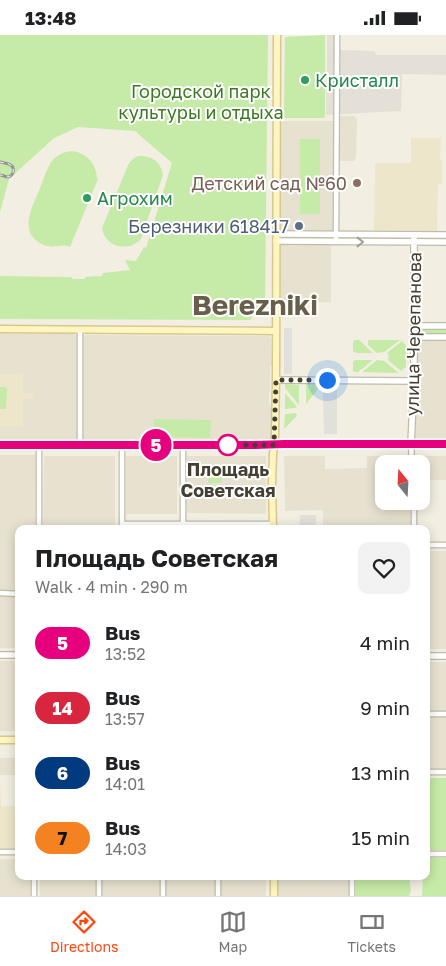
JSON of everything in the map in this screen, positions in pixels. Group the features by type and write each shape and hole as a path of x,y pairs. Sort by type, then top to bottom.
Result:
{"main road":[{"path":"273,525 272,484 276,380 277,35"},
{"path":"0,329 276,331"},
{"path":"0,445 446,444"},
{"path":"0,739 15,740"},
{"path":"274,880 274,896"}],"street":[{"path":"336,242 337,35"},
{"path":"276,238 336,235 446,235"},
{"name":"улица Черепанова","path":"412,455 414,381 414,235"},
{"path":"276,238 336,242 446,243"},
{"path":"414,326 446,326"},
{"path":"80,330 80,445"},
{"path":"414,337 446,337"},
{"path":"276,380 414,381"},
{"path":"38,525 39,445"},
{"path":"122,445 122,525"},
{"path":"183,445 183,524"},
{"path":"414,510 414,525"},
{"path":"152,525 228,525"},
{"path":"430,545 446,545"},
{"path":"0,593 15,594"},
{"path":"0,655 15,655"},
{"path":"430,656 446,656"},
{"path":"430,714 446,714"},
{"path":"430,772 446,772"},
{"path":"0,852 15,852"},
{"path":"430,854 446,854"},
{"path":"34,880 34,896"},
{"path":"99,880 99,896"},
{"path":"163,880 163,896"},
{"path":"218,880 218,896"},
{"path":"352,880 352,896"}],"shaded area":[{"path":"327,35 334,35 341,50 375,51 376,55 446,55 446,75 402,74 401,111 326,115"},
{"path":"341,116 354,116 357,119 356,157 353,161 334,161 332,232 281,232 279,228 279,124 284,121 337,121"},
{"path":"411,138 441,138 442,184 438,184 437,231 374,230 375,163 411,163"},
{"path":"280,243 331,243 331,302 278,302"},
{"path":"284,328 292,328 292,374 284,374"},
{"path":"0,334 74,334 77,336 77,437 75,440 0,440"},
{"path":"85,335 269,336 271,339 272,365 270,366 269,392 269,404 272,406 271,439 267,441 83,441 82,338"},
{"path":"416,339 446,339 446,440 415,439"},
{"path":"0,374 23,374 23,393 33,393 33,399 23,399 23,427 0,427"},
{"path":"323,390 337,390 337,434 324,434"},
{"path":"0,455 36,455 35,525 15,525 15,648 0,648"},
{"path":"44,456 115,456 115,525 43,525"},
{"path":"126,456 177,456 177,514 126,514"},
{"path":"187,456 266,456 266,514 187,513"},
{"path":"284,456 325,456 325,469 367,468 367,456 375,456 375,510 410,510 410,525 323,525 323,510 285,511"},
{"path":"430,456 446,456 446,480 430,480"},
{"path":"300,515 316,515 316,525 299,525"},
{"path":"430,551 446,551 446,649 430,649"},
{"path":"0,661 15,661 15,731 0,731"},
{"path":"430,662 446,662 446,769 430,769"},
{"path":"0,758 15,758 15,775 0,775"},
{"path":"0,777 1,806 15,806 15,848 0,848"},
{"path":"0,859 15,859 15,880 30,880 30,896 0,896"},
{"path":"40,880 266,880 266,896 40,896"},
{"path":"278,880 349,880 349,896 278,896"}],"green space":[{"name":"Городской парк культуры и отдыха","path":"0,35 268,35 265,306 255,310 251,320 0,319 0,276 71,277 73,279 85,279 85,277 102,276 103,273 130,270 125,260 136,261 144,247 146,248 172,163 135,131 78,127 54,138 9,179 0,212"},
{"path":"325,35 325,118 284,118 285,37"},
{"path":"300,139 320,139 320,214 300,214"},
{"path":"72,151 86,156 93,163 98,179 70,247 47,246 36,241 31,235 29,229 30,215 50,164 59,155"},
{"path":"138,156 155,160 160,166 163,175 141,239 130,246 118,246 108,240 102,228 129,163"},
{"path":"419,327 446,327 446,336 419,336"},
{"path":"359,340 373,353 356,353 353,351 353,342"},
{"path":"368,340 400,340 384,352 377,353 368,345"},
{"path":"402,341 406,346 406,367 401,371 388,360 389,356 387,353"},
{"path":"355,360 373,360 358,372 355,372 353,371 353,362"},
{"path":"377,360 384,361 399,373 362,372"},
{"path":"285,384 299,385 299,405 285,388"},
{"path":"306,384 318,384 318,389 306,404"},
{"path":"0,387 7,389 5,409 0,409"},
{"path":"285,393 297,407 285,409"},
{"path":"296,413 297,416 284,429 285,414"},
{"path":"154,419 211,420 210,438 154,437"},
{"path":"222,471 222,483 208,483 208,472"},
{"path":"430,778 446,778 446,850 430,850"},
{"path":"430,858 446,858 446,896 422,896 423,880 430,880"},
{"path":"356,880 410,880 411,891 409,896 356,896"}],"railway":[{"path":"0,162 11,165 13,168 12,174 8,177 0,175"}],"bus line":[{"name":"5","path":"0,445 446,444"}],"place":[{"name":"Кристалл","path":"305,80"},
{"name":"Детский сад №60","path":"357,183"},
{"name":"Агрохим","path":"87,198"},
{"name":"Березники 618417","path":"299,226"},
{"name":"Площадь Советская","path":"228,445"}],"district":[{"name":"Berezniki","path":"255,304"}],"route":[{"path":"228,445 274,445 276,380 327,380"}]}
